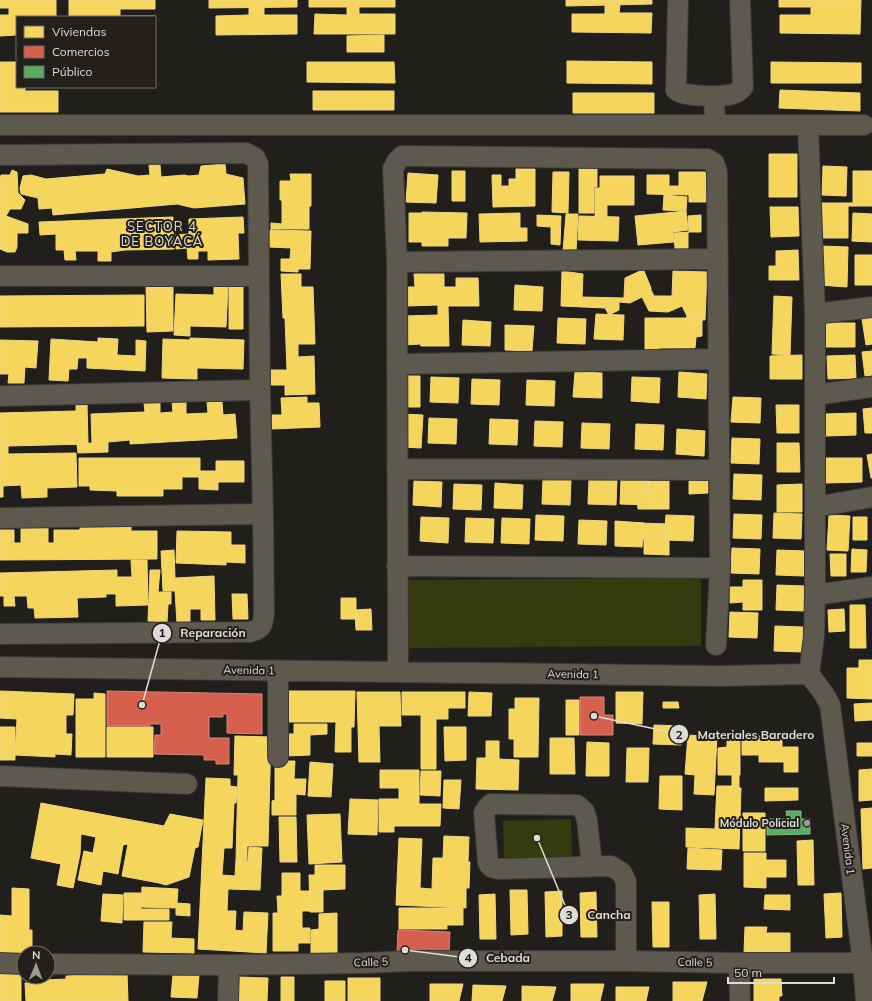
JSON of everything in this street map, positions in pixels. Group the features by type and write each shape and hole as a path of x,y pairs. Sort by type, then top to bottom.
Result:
{"street":[{"path":"678,0 676,90 689,95 714,96 732,95 739,92 743,87 740,0"},
{"path":"714,96 715,125"},
{"path":"0,125 864,125"},
{"path":"808,125 815,314 815,595 814,637 809,674"},
{"path":"0,155 246,153 255,158 258,164 264,613 263,623 258,630 250,632 0,634"},
{"path":"398,672 396,262 393,169 397,161 402,156 707,159 714,163 717,172 720,568 716,645"},
{"path":"396,262 718,259"},
{"path":"0,276 259,276"},
{"path":"815,314 872,307"},
{"path":"397,364 718,359"},
{"path":"815,395 872,387"},
{"path":"0,396 260,390"},
{"path":"397,469 719,470"},
{"path":"815,507 872,497"},
{"path":"0,518 263,514"},
{"path":"397,566 720,568"},
{"path":"815,595 872,587"},
{"name":"Avenida 1","path":"0,667 720,676 809,674 824,694 830,705 865,957 866,1001"},
{"path":"278,671 278,756"},
{"path":"0,776 187,784"},
{"path":"592,866 587,820 584,811 577,805 492,804 484,813 488,862 491,867 498,869 611,866 622,873 626,882 626,961"},
{"name":"Calle 5","path":"56,964 364,963 410,961 626,961 739,963 865,957"},
{"path":"0,963 16,964"},
{"path":"739,963 740,1001"},
{"path":"228,1001 229,964"}],"green space":[{"path":"701,578 701,646 408,648 407,580"},
{"path":"571,819 572,856 504,858 503,821"}],"building: Viviendas":[{"path":"0,0 56,0 56,16 16,16 16,35 0,36 0,15 9,15 9,8 0,8"},
{"path":"69,0 155,0 155,9 120,9 120,16 69,16"},
{"path":"209,0 297,0 297,7 209,8"},
{"path":"309,0 395,0 395,7 359,7 359,14 395,14 395,34 314,34 315,14 347,15 347,7 309,7"},
{"path":"566,0 652,0 652,4 566,6"},
{"path":"779,0 861,0 860,34 780,33 780,15 811,15 811,7 779,7"},
{"path":"605,5 620,5 619,13 652,13 651,33 572,32 572,14 605,14"},
{"path":"264,7 264,15 297,15 297,34 216,35 216,16 249,15 249,8"},
{"path":"384,35 384,52 347,52 347,36"},
{"path":"567,61 652,62 652,84 567,83"},
{"path":"0,62 16,62 16,88 25,88 25,91 58,91 58,112 0,112"},
{"path":"307,62 394,62 395,83 307,82"},
{"path":"771,62 861,63 861,83 771,83"},
{"path":"780,90 860,93 860,111 779,108"},
{"path":"313,91 394,91 394,110 313,110"},
{"path":"573,93 654,93 654,113 573,113"},
{"path":"769,154 797,154 797,197 769,197"},
{"path":"225,164 226,174 243,178 245,204 194,208 177,204 53,215 52,208 39,209 38,198 21,194 20,188 23,176 31,175 46,179 105,174 107,169 138,176 150,175 149,165 160,165 161,177 189,176 199,175 201,166"},
{"path":"823,166 847,167 846,196 822,195"},
{"path":"516,169 535,169 535,206 493,207 492,175 501,175 501,186 509,186 509,179 516,179"},
{"path":"579,169 597,169 597,187 594,187 594,213 579,213"},
{"path":"12,170 17,172 18,193 25,200 21,209 10,209 6,216 28,224 28,233 17,233 17,247 15,252 7,252 0,249 0,178 1,175 10,175"},
{"path":"452,171 465,171 465,201 452,201"},
{"path":"853,171 872,171 872,206 848,206 848,238 820,238 821,203 853,203"},
{"path":"553,172 569,172 568,213 552,212"},
{"path":"679,172 707,172 707,202 689,202 689,195 647,194 647,175 669,175 669,186 679,186"},
{"path":"408,173 438,175 436,203 406,202"},
{"path":"290,174 311,174 309,229 271,229 271,223 282,224 280,181 291,181"},
{"path":"600,176 634,176 634,205 607,205 607,216 595,216 595,188 600,188"},
{"path":"664,195 687,197 686,211 663,210"},
{"path":"770,207 798,207 799,236 771,237"},
{"path":"686,211 688,230 673,232 674,242 638,245 635,216"},
{"path":"409,213 467,213 466,238 448,238 448,246 422,246 422,242 409,242"},
{"path":"520,213 520,228 527,228 527,241 480,242 479,214"},
{"path":"853,213 872,214 872,242 852,241"},
{"path":"566,214 578,214 576,252 563,252"},
{"path":"537,215 561,216 560,245 551,244 551,227 537,226"},
{"path":"701,215 701,232 689,232 688,216"},
{"path":"579,216 619,217 618,241 578,240"},
{"path":"173,217 174,249 125,250 111,252 111,261 98,261 98,251 75,251 76,260 65,260 64,250 56,250 56,234 40,235 39,222"},
{"path":"243,217 244,233 238,233 239,259 208,260 208,251 198,251 198,259 188,259 187,248 176,249 175,235 189,234 189,219"},
{"path":"270,230 311,231 310,269 298,269 298,272 281,271 281,259 290,259 291,248 269,247"},
{"path":"688,232 688,249 675,249 674,233"},
{"path":"821,246 848,247 847,287 819,285"},
{"path":"798,250 799,280 769,280 769,266 776,266 776,251"},
{"path":"855,255 872,255 872,285 855,285"},
{"path":"562,271 583,274 582,297 624,298 625,278 640,271 644,271 654,296 672,296 673,271 707,272 705,320 686,320 687,316 682,306 668,312 649,311 642,297 630,303 619,302 619,310 609,315 605,308 561,306"},
{"path":"281,274 301,274 301,287 313,287 315,344 298,344 298,357 314,356 315,394 285,395 285,385 271,385 271,370 287,370 285,318 283,318"},
{"path":"414,274 444,274 444,287 456,287 456,278 478,278 479,306 448,306 449,346 421,346 420,344 405,345 404,316 438,315 438,305 407,306 407,287 415,287"},
{"path":"146,284 173,284 173,331 147,332"},
{"path":"214,285 228,285 226,327 190,326 190,336 174,335 176,294 214,295"},
{"path":"515,285 543,287 542,311 514,310"},
{"path":"229,286 243,286 243,329 229,329"},
{"path":"144,295 144,326 0,327 0,296"},
{"path":"774,296 792,297 790,355 772,354"},
{"path":"596,314 624,315 623,340 594,339"},
{"path":"872,317 872,344 866,345 862,319"},
{"path":"558,318 586,319 585,344 557,343"},
{"path":"645,318 702,318 702,336 696,337 695,348 659,348 659,353 645,353"},
{"path":"463,320 491,322 490,346 462,345"},
{"path":"826,323 855,323 855,347 826,347"},
{"path":"505,325 534,326 532,351 505,350"},
{"path":"98,338 118,339 117,355 136,356 136,340 146,341 145,371 87,368 87,358 78,358 77,369 69,369 68,381 49,380 51,339 98,342"},
{"path":"190,338 244,340 243,369 197,368 197,379 162,378 163,339 190,340"},
{"path":"0,340 38,341 36,368 25,367 24,383 8,383 9,374 0,374"},
{"path":"872,351 872,375 865,376 862,352"},
{"path":"802,355 802,379 770,379 770,356"},
{"path":"855,355 856,378 828,379 827,356"},
{"path":"575,372 602,373 602,398 573,397"},
{"path":"679,372 707,374 706,399 678,397"},
{"path":"403,376 420,376 420,407 403,407"},
{"path":"431,377 459,378 458,403 430,402"},
{"path":"632,377 660,378 659,403 631,401"},
{"path":"472,379 500,380 499,405 471,404"},
{"path":"527,380 555,381 554,406 526,405"},
{"path":"307,397 307,403 319,403 320,427 272,429 272,415 282,415 281,398"},
{"path":"733,397 761,398 760,423 731,422"},
{"path":"160,402 160,413 173,412 172,402 186,402 186,414 208,413 207,402 222,402 223,415 235,414 237,438 130,444 130,440 108,442 108,452 78,453 77,444 92,443 91,414 145,412 144,403"},
{"path":"76,403 87,403 88,444 8,446 8,454 76,453 77,487 47,488 47,497 22,498 21,485 3,486 3,497 0,497 0,413 76,411"},
{"path":"776,405 799,405 799,433 777,433"},
{"path":"872,408 872,433 865,433 863,409"},
{"path":"856,413 856,435 826,436 825,414"},
{"path":"403,414 423,415 421,448 402,447"},
{"path":"429,418 457,419 456,444 428,443"},
{"path":"490,419 518,420 517,445 489,444"},
{"path":"535,421 563,422 562,447 534,446"},
{"path":"582,423 610,424 609,449 581,448"},
{"path":"636,424 664,425 663,450 635,449"},
{"path":"677,429 705,431 704,456 676,454"},
{"path":"732,438 760,439 759,464 731,463"},
{"path":"777,443 799,443 800,472 777,472"},
{"path":"872,454 872,478 871,478 867,455"},
{"path":"79,458 200,458 200,471 216,471 216,461 244,461 244,482 218,482 218,490 199,489 199,477 182,477 182,489 163,489 163,496 117,496 117,491 90,490 90,486 79,486"},
{"path":"825,458 862,458 862,482 826,483"},
{"path":"734,474 762,475 761,500 733,499"},
{"path":"689,478 708,478 708,493 689,494"},
{"path":"543,479 571,480 570,505 542,504"},
{"path":"589,479 617,480 616,505 588,504"},
{"path":"621,479 649,480 648,505 620,504"},
{"path":"414,481 442,482 441,507 413,505"},
{"path":"644,481 669,481 669,509 638,509 637,493 645,493"},
{"path":"495,483 523,485 522,509 494,508"},
{"path":"454,484 482,485 481,510 453,509"},
{"path":"802,484 802,512 777,512 777,485"},
{"path":"774,513 802,514 801,539 773,538"},
{"path":"734,514 762,515 761,539 733,538"},
{"path":"536,515 564,516 563,541 535,540"},
{"path":"666,515 694,516 693,541 664,540"},
{"path":"829,515 850,516 848,551 827,550"},
{"path":"421,517 449,518 448,543 420,541"},
{"path":"853,517 867,517 867,540 853,540"},
{"path":"466,518 494,519 493,543 465,542"},
{"path":"502,518 530,519 529,544 501,543"},
{"path":"579,520 607,521 606,545 578,544"},
{"path":"80,521 131,521 131,531 157,531 157,559 0,560 0,530 14,530 14,543 21,543 21,526 48,526 48,543 54,543 54,530 80,530"},
{"path":"615,521 644,523 642,547 615,546"},
{"path":"638,523 669,524 669,555 644,554 644,539 637,538"},
{"path":"177,531 231,532 231,545 245,545 245,563 226,562 226,565 176,563"},
{"path":"732,548 760,549 759,574 731,573"},
{"path":"852,549 867,550 866,572 851,572"},
{"path":"174,550 175,578 214,576 215,620 201,620 201,609 190,609 190,622 177,623 175,591 163,591 161,551"},
{"path":"777,550 805,551 804,576 776,575"},
{"path":"830,554 846,554 846,576 831,576"},
{"path":"131,560 147,560 148,605 116,606 116,594 106,594 106,597 77,598 78,617 35,618 34,608 28,608 27,596 14,596 15,606 4,606 4,596 0,596 0,573 117,570 117,577 132,577"},
{"path":"150,570 160,570 158,592 171,592 171,604 168,604 167,622 148,621"},
{"path":"743,580 762,580 762,610 743,610 743,602 730,603 730,587 743,587"},
{"path":"777,585 805,586 804,611 776,610"},
{"path":"232,594 247,594 248,619 233,619"},
{"path":"341,598 356,598 356,619 341,619"},
{"path":"850,605 865,605 866,648 850,648"},
{"path":"371,609 372,630 356,630 355,610"},
{"path":"844,609 845,631 829,632 828,610"},
{"path":"730,612 758,613 757,638 729,637"},
{"path":"775,626 803,627 802,652 774,651"},
{"path":"859,660 872,660 872,699 847,698 847,668 859,668"},
{"path":"0,691 74,694 73,715 66,715 66,734 72,734 71,755 55,754 55,757 15,755 17,719 0,718"},
{"path":"287,691 355,691 354,727 351,727 351,752 335,752 336,722 286,722"},
{"path":"357,692 400,692 401,726 379,726 380,762 359,762"},
{"path":"402,692 465,692 465,708 448,708 448,719 436,719 436,769 421,769 421,715 402,715"},
{"path":"469,692 492,693 491,716 468,716"},
{"path":"616,692 643,692 642,724 616,723"},
{"path":"94,693 105,694 105,757 76,757 76,699 94,699"},
{"path":"515,698 539,698 538,757 514,757 514,739 509,739 509,709 515,709"},
{"path":"566,700 579,700 579,735 566,735"},
{"path":"663,702 678,702 679,708 663,708"},
{"path":"872,703 872,720 855,721 854,704"},
{"path":"294,724 327,724 327,734 310,735 310,755 287,756 286,734 294,734"},
{"path":"654,725 682,726 681,745 653,744"},
{"path":"0,727 15,727 15,760 0,760"},
{"path":"107,727 153,727 153,757 107,757"},
{"path":"444,727 466,727 466,760 445,761"},
{"path":"688,735 717,737 714,795 694,794 695,775 685,774"},
{"path":"235,736 271,737 268,846 247,846 247,860 236,860 238,775 234,775"},
{"path":"727,736 740,736 740,775 718,775 718,748 727,747"},
{"path":"742,736 782,736 782,747 798,747 798,772 784,772 784,762 759,762 759,755 742,755"},
{"path":"550,738 574,738 575,774 550,774"},
{"path":"486,741 499,741 499,759 519,760 518,790 476,789 477,758 486,758"},
{"path":"587,742 609,743 609,776 586,776"},
{"path":"857,743 872,743 872,756 857,756"},
{"path":"627,748 649,748 648,782 626,782"},
{"path":"275,761 295,761 294,779 306,779 305,795 296,794 296,815 272,815 272,801 275,800"},
{"path":"310,762 333,764 331,797 308,796"},
{"path":"872,769 872,800 859,801 859,770"},
{"path":"380,770 419,770 419,804 441,804 440,826 394,826 394,832 379,832 379,799 399,799 399,788 380,788"},
{"path":"421,771 441,771 440,796 420,795"},
{"path":"732,775 739,775 739,788 741,788 739,849 686,847 686,828 715,829 717,786 732,786"},
{"path":"660,776 682,776 682,810 659,809"},
{"path":"206,778 230,779 230,786 237,787 236,803 234,803 232,848 224,848 222,875 235,876 236,860 248,861 249,847 262,848 260,890 228,889 227,911 236,911 235,930 243,931 244,912 268,913 266,953 198,949"},
{"path":"444,780 461,780 459,809 443,808"},
{"path":"765,788 798,788 798,800 765,801"},
{"path":"350,799 378,800 377,835 348,834"},
{"path":"41,803 164,826 170,814 203,820 198,847 195,848 189,877 166,885 122,876 128,844 123,845 118,874 103,871 101,885 78,880 84,851 93,853 96,837 81,834 80,854 73,888 57,885 61,864 31,858"},
{"path":"872,808 872,868 863,869 861,809"},
{"path":"743,813 765,813 765,851 743,851"},
{"path":"340,814 342,862 309,864 307,815"},
{"path":"279,817 296,817 297,862 280,862"},
{"path":"444,836 469,837 469,888 466,888 466,908 396,905 399,838 422,839 420,888 432,889 433,858 443,858"},
{"path":"813,840 814,885 798,885 797,841"},
{"path":"688,848 722,850 721,870 687,869"},
{"path":"744,853 766,853 766,860 786,860 786,877 766,877 766,888 744,887"},
{"path":"315,865 345,865 345,889 323,890 323,912 310,912 309,875 315,875"},
{"path":"282,873 300,873 300,891 310,891 310,911 302,911 302,928 310,928 310,943 298,943 298,951 273,951 273,913 278,913 277,896 282,896"},
{"path":"142,887 178,889 177,903 190,904 190,916 176,915 176,908 141,907"},
{"path":"12,888 29,889 29,930 32,930 32,945 16,945 16,955 0,954 0,915 12,916"},
{"path":"510,890 527,890 528,934 511,935"},
{"path":"562,891 562,936 546,937 545,892"},
{"path":"596,892 597,937 581,937 580,893"},
{"path":"124,893 141,893 141,909 169,909 169,920 124,920"},
{"path":"841,893 842,937 826,938 824,894"},
{"path":"103,894 123,895 122,923 101,921"},
{"path":"495,894 496,939 480,939 479,895"},
{"path":"715,894 716,939 700,939 699,895"},
{"path":"765,895 790,895 790,910 764,909"},
{"path":"652,902 669,902 669,947 653,947"},
{"path":"399,908 463,908 463,925 447,925 447,929 399,929"},
{"path":"337,913 337,953 311,953 311,930 319,929 319,914"},
{"path":"144,922 172,922 171,938 194,939 194,953 143,952"},
{"path":"745,927 767,927 766,933 790,933 790,953 744,953"},
{"path":"127,973 128,1001 26,1001 25,985 56,985 56,979 66,979 66,976"},
{"path":"0,974 16,975 16,985 21,985 21,1001 0,1001"},
{"path":"173,974 199,975 197,998 171,997"},
{"path":"238,977 268,978 267,1001 237,1001"},
{"path":"281,977 294,977 294,1001 281,1001"},
{"path":"348,978 380,978 380,1001 348,1001"},
{"path":"754,979 781,979 782,996 779,996 779,1001 754,1001"},
{"path":"325,981 345,981 345,1001 325,1001"},
{"path":"673,982 707,982 702,1001 673,1001"},
{"path":"430,984 463,984 459,1001 430,1001"},
{"path":"571,984 604,984 600,1001 571,1001"},
{"path":"473,985 506,986 502,1001 472,1001"},
{"path":"522,986 556,987 552,1001 522,1001"},
{"path":"616,987 649,987 646,1001 616,1001"}],"building: Comercios":[{"path":"107,691 262,694 262,734 227,733 227,714 223,714 223,717 209,717 209,738 229,738 229,764 216,764 216,760 204,760 204,755 154,754 155,735 161,735 161,724 150,724 150,726 107,726"},
{"path":"580,697 604,697 604,715 613,715 613,735 580,735"},
{"path":"398,930 450,932 449,954 397,952"}],"building: Público":[{"path":"786,811 801,811 801,819 810,819 810,834 767,835 767,819 787,819"}],"place":[{"name":"Reparación","path":"142,705"},
{"name":"Materiales Baradero","path":"594,716"},
{"name":"Módulo Policial","path":"807,823"},
{"name":"Cancha","path":"537,838"},
{"name":"Cebada","path":"405,950"}],"district":[{"name":"SECTOR 4 DE BOYACÁ","path":"162,234"}]}
